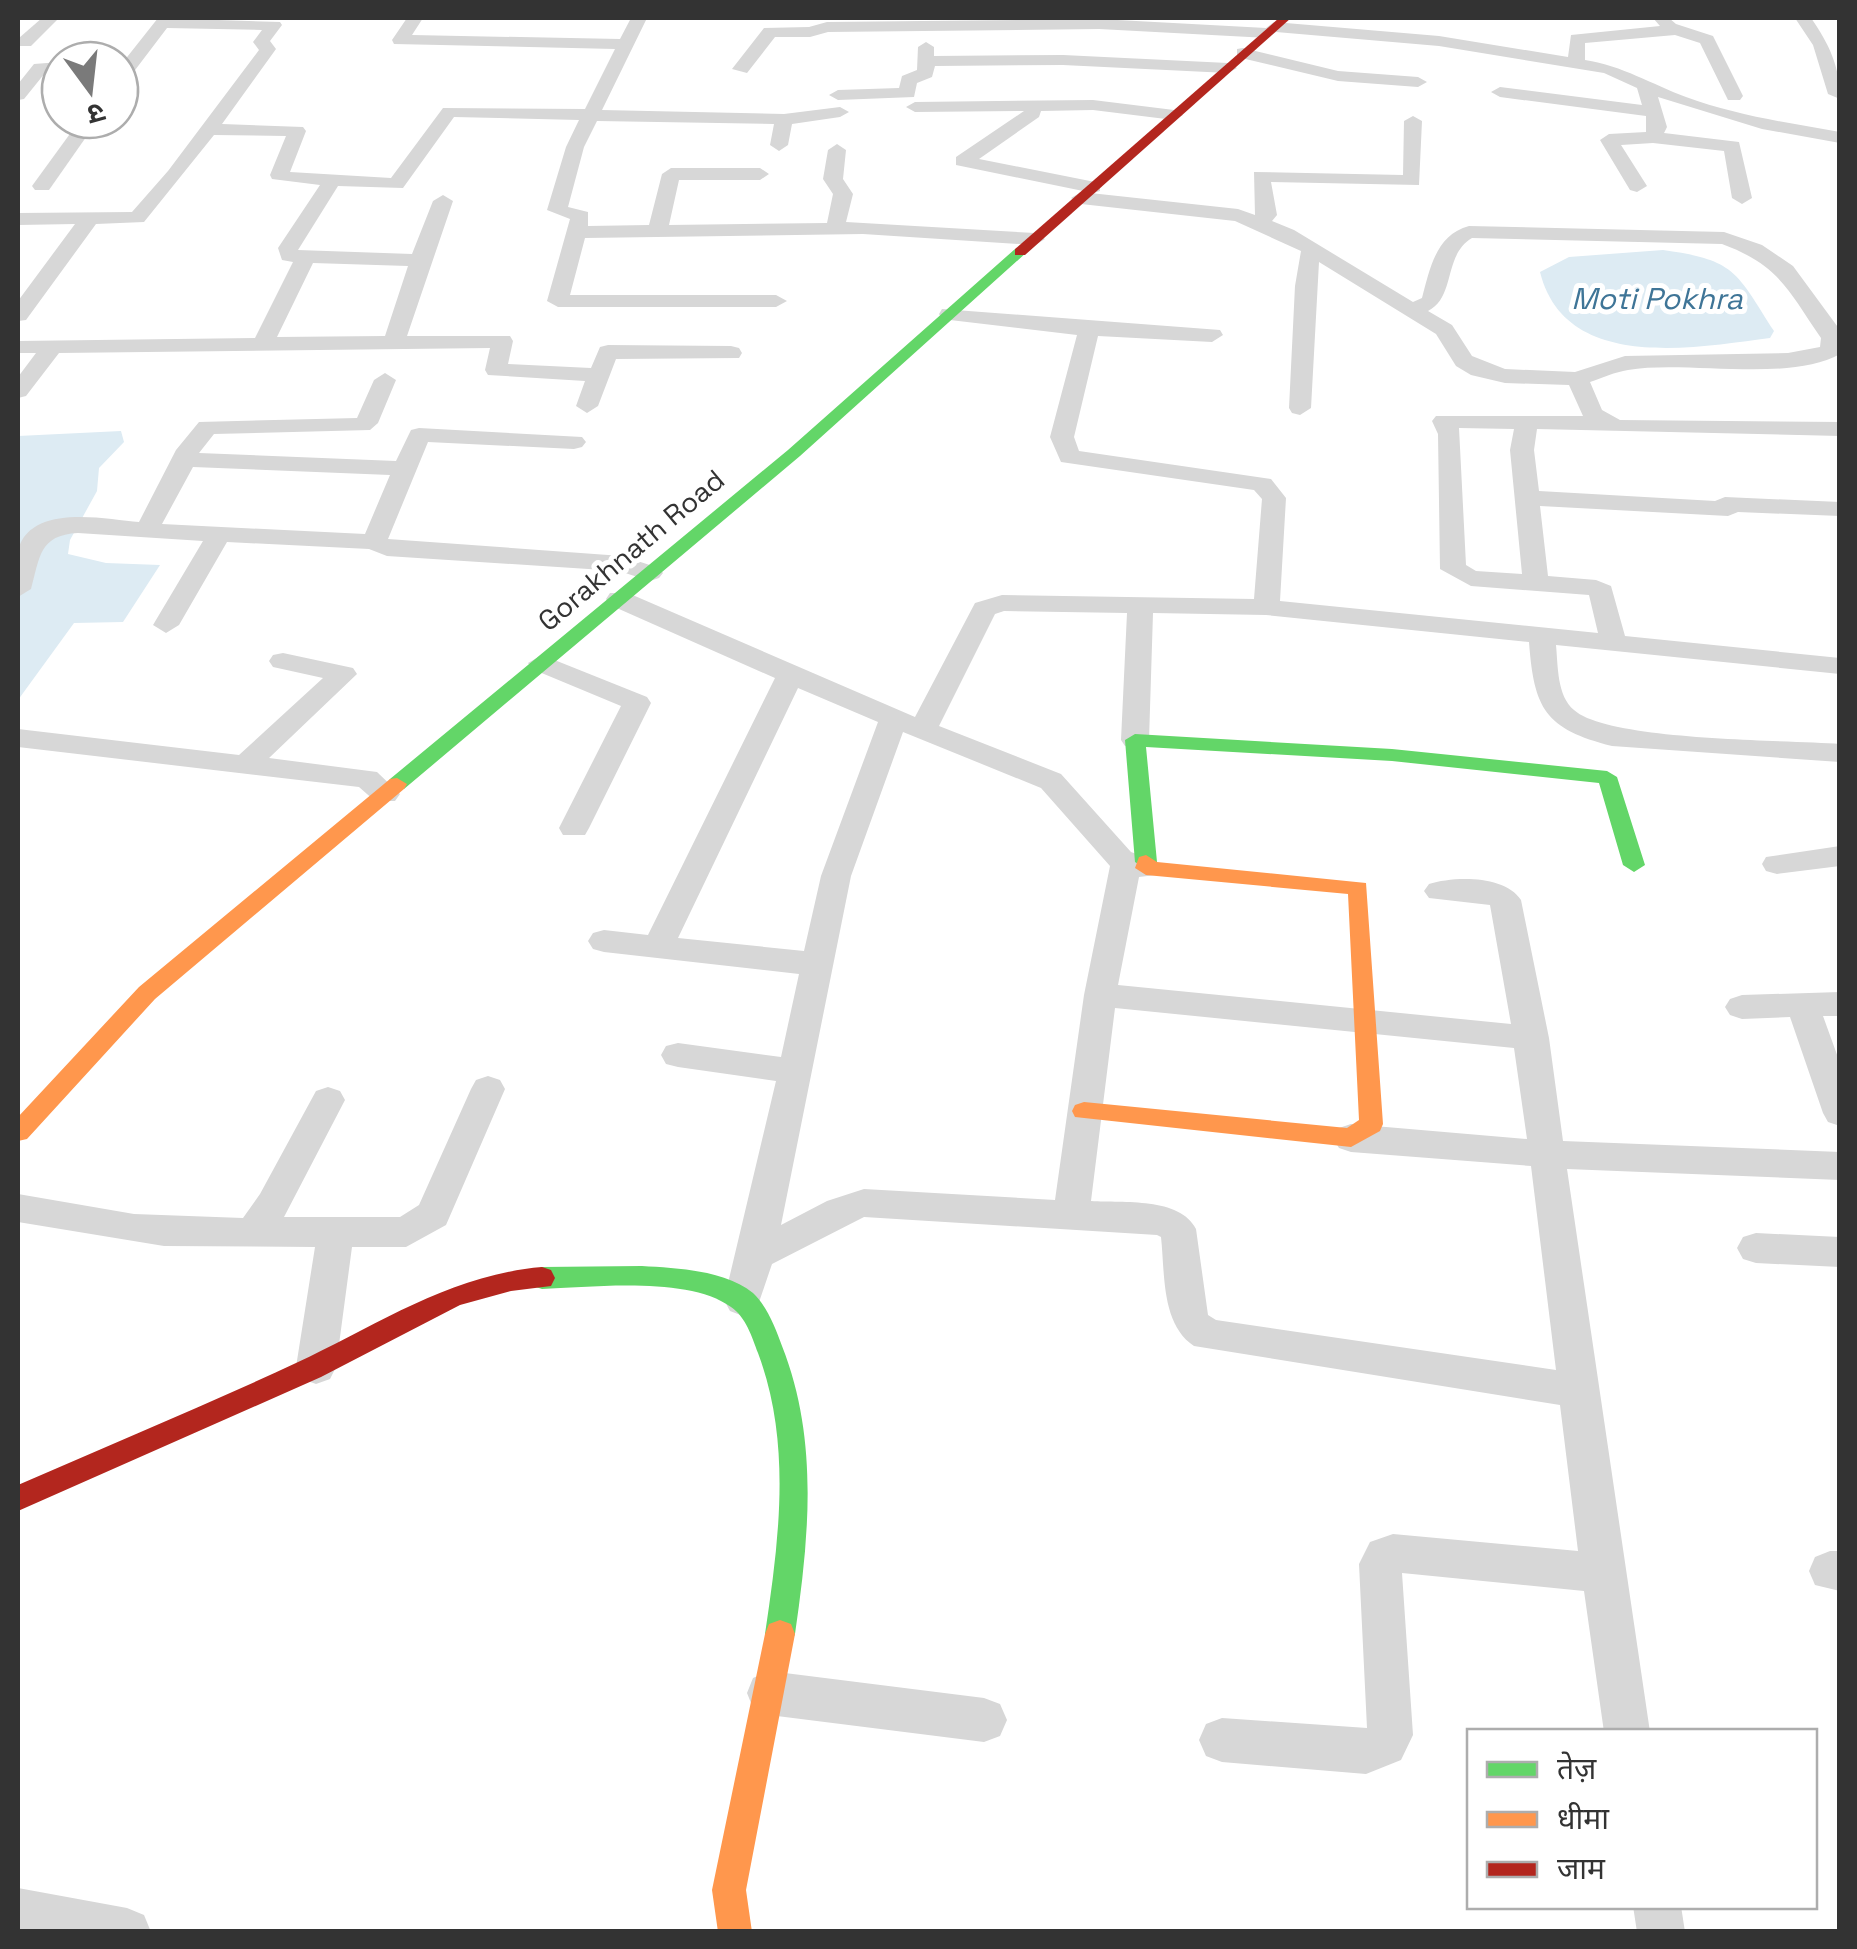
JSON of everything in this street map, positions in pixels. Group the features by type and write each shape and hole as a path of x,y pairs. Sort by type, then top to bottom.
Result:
{"main road":[{"name":"Gorakhnath Road","path":"18,1132 146,993 794,453 1276,26"},
{"path":"1084,1111 1351,1138 1366,1131 1371,1119 1358,888 1136,865 1135,740 1392,755 1607,776 1634,865"},
{"path":"18,1498 316,1367 460,1293 515,1278 676,1282 714,1286 743,1300 772,1341 786,1388 796,1477 782,1628 729,1890 735,1932"}],"street":[{"path":"25,42 51,18"},
{"path":"416,18 400,40 626,44"},
{"path":"639,18 574,148 556,210 581,214 558,301 776,301"},
{"path":"1803,18 1821,45 1837,94"},
{"path":"18,219 137,218 268,49 261,42 274,25 164,20 140,49"},
{"path":"208,129 297,131 279,176 398,184 449,112 783,120 839,103 908,93 908,80 926,73 926,22"},
{"path":"740,69 771,31 926,22 1276,26 1439,41 1608,69 1682,101 1768,125 1840,138"},
{"path":"1576,64 1577,38 1668,24 1706,40 1734,96"},
{"path":"926,61 1235,60 1338,76 1418,82"},
{"path":"18,94 40,68"},
{"path":"1644,82 1658,126 1654,137"},
{"path":"1500,92 1654,112"},
{"path":"915,107 1093,105 1174,115"},
{"path":"1033,113 963,161 1087,193 1238,216 1258,223 1312,250 1412,311 1444,330 1464,361 1479,370 1505,376 1577,380 1625,363 1788,360 1830,352 1836,337 1786,270 1755,249 1715,236 1468,232 1461,234 1446,252 1432,301 1412,311"},
{"path":"779,145 783,120"},
{"path":"1258,223 1267,214 1261,176 1412,181 1413,121"},
{"path":"1636,186 1609,140 1654,137 1733,147 1742,198"},
{"path":"42,186 75,140"},
{"path":"835,229 843,194 833,179 837,150"},
{"path":"658,232 672,174 760,174"},
{"path":"334,180 288,248 289,256 420,260"},
{"path":"394,342 443,201"},
{"path":"18,315 90,220"},
{"path":"576,232 835,229 996,234 1035,239"},
{"path":"1300,408 1305,286 1312,250"},
{"path":"263,344 306,258"},
{"path":"950,314 1212,336"},
{"path":"1089,328 1062,437 1070,457 1262,484 1274,498 1266,608"},
{"path":"18,347 502,341 496,370 598,375"},
{"path":"18,391 53,346"},
{"path":"587,406 608,352 731,354"},
{"path":"146,530 188,450 207,427 362,425 385,380"},
{"path":"1577,380 1590,412 1602,423"},
{"path":"1614,644 1601,590 1471,578 1454,568 1450,434 1444,421 1840,429"},
{"path":"1527,421 1522,450 1536,582"},
{"path":"374,542 418,435 574,442"},
{"path":"186,460 403,468"},
{"path":"1527,498 1840,509"},
{"path":"18,589 32,547 44,532 63,526 374,542 388,548 622,564 650,574"},
{"path":"166,625 219,535"},
{"path":"618,599 1051,781 1136,865 1100,995 1073,1203 1067,1213"},
{"path":"743,1300 756,1256 836,876 908,723 990,606 1266,608 1840,666"},
{"path":"1135,740 1140,606"},
{"path":"1542,637 1548,697 1581,730 1612,738 1840,753"},
{"path":"246,764 343,674 283,661"},
{"path":"542,664 636,703 574,828"},
{"path":"658,947 790,674"},
{"path":"18,738 367,779 386,794"},
{"path":"1607,776 1612,738"},
{"path":"1777,864 1840,856"},
{"path":"1440,891 1490,892 1505,900 1532,1038 1580,1391 1600,1572 1626,1729"},
{"path":"604,942 816,964"},
{"path":"1100,995 1532,1038"},
{"path":"1742,1007 1840,1004"},
{"path":"1802,1005 1840,1113"},
{"path":"678,1055 794,1071"},
{"path":"18,1208 122,1228 181,1234 406,1232 433,1215 488,1089"},
{"path":"252,1232 273,1204 328,1100"},
{"path":"1351,1138 1792,1168 1840,1166"},
{"path":"756,1256 840,1211 864,1203 1162,1220 1178,1230 1189,1314 1193,1325 1208,1335 1580,1391"},
{"path":"316,1367 336,1232"},
{"path":"1756,1248 1840,1252"},
{"path":"1222,1740 1366,1751 1385,1744 1390,1735 1380,1564 1384,1556 1393,1552 1600,1572"},
{"path":"769,1692 984,1720"},
{"path":"18,1912 127,1932"}],"water":[{"name":"Moti Pokhra","path":"1663,250 1706,259 1732,272 1774,331 1770,338 1670,348 1603,339 1576,326 1554,304 1540,272 1569,257"},
{"path":"121,431 124,442 99,468 97,491 70,540 68,554 106,563 160,565 123,622 74,623 18,700 18,436"}],"traffic: fast":[{"path":"397,784 794,453 1020,252"},
{"path":"1146,862 1135,740 1392,755 1607,777 1634,865"},
{"path":"542,1278 669,1278 718,1288 738,1297 752,1311 780,1375 793,1448 793,1523 780,1634"}],"traffic: slow":[{"path":"18,1132 147,993 397,784"},
{"path":"1084,1111 1351,1138 1371,1124 1358,888 1146,868 1146,862"},
{"path":"735,1932 729,1890 780,1634"}],"traffic: jam":[{"path":"1020,252 1285,18"},
{"path":"18,1498 311,1369 422,1310 480,1287 542,1278"}]}
